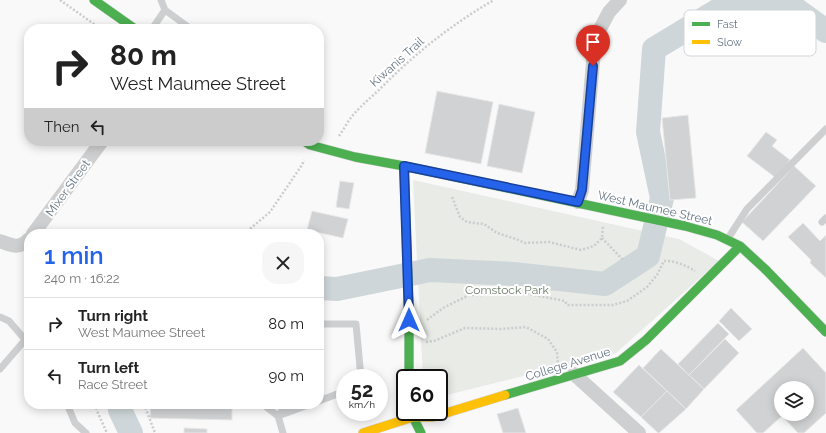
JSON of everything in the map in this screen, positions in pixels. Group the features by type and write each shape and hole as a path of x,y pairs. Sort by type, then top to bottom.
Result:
{"street":[{"path":"578,202 582,190 594,50 600,29 609,12 620,0"},
{"path":"99,1 129,24"},
{"name":"Mixer Street","path":"37,229 98,146"},
{"name":"West Maumee Street","path":"317,146 355,157 578,202 685,226 716,235 740,246 765,269 826,332"},
{"path":"404,166 409,306 409,369"},
{"path":"0,241 14,246 24,244"},
{"name":"College Avenue","path":"448,412 620,361 646,340 740,246"},
{"path":"574,374 639,433"},
{"name":"College Avenue","path":"363,433 396,421"},
{"path":"416,421 421,433"}],"lane":[{"path":"161,0 165,10 185,24"},
{"path":"155,24 165,10"},
{"path":"727,240 747,209 826,129"},
{"path":"0,317 9,321 24,338"},
{"path":"324,324 356,324 361,369"},
{"path":"0,369 24,345"},
{"path":"324,399 336,394"},
{"path":"69,409 75,423 86,433"},
{"path":"269,409 278,416 283,433"},
{"path":"278,416 283,409"},
{"path":"278,416 297,409"}],"path":[{"path":"60,0 94,24"},
{"name":"Kiwanis Trail","path":"337,139 352,116 390,78 417,54 449,30 494,0"},
{"path":"250,229 270,212 302,165 306,146"},
{"path":"452,196 460,217 467,222 484,224 497,233 525,243 549,242 581,250 594,246 602,238 603,226"},
{"path":"602,238 624,261"},
{"path":"424,322 443,308 469,295 483,295 487,292 514,291 565,301 567,305 613,306 627,301 647,287 657,275 664,261 669,260 690,267 696,272"},
{"path":"423,343 434,341 465,328 501,329 526,327 548,339 557,352 558,366"},
{"path":"96,409 107,433"},
{"path":"146,409 155,433"}],"green space":[{"name":"Comstock Park","path":"413,180 679,239 719,261 616,353 448,395 448,369 423,369"}],"building":[{"path":"437,91 493,102 481,164 425,153"},
{"path":"499,104 535,112 522,173 487,166"},
{"path":"688,115 696,198 670,200 662,118"},
{"path":"766,132 777,140 772,146 790,160 776,178 747,156"},
{"path":"794,166 816,186 763,241 742,222"},
{"path":"340,181 354,183 349,209 336,207"},
{"path":"312,211 348,219 343,238 324,234 324,229 307,229"},
{"path":"803,223 820,241 826,235 826,278 810,263 811,260 788,237"},
{"path":"731,308 752,329 739,341 719,321"},
{"path":"718,323 729,334 689,375 678,364"},
{"path":"725,339 739,353 704,389 689,375"},
{"path":"803,348 826,373 826,413 804,433 798,433 787,421 814,421 814,381 774,381 774,421 776,421 763,433 757,433 736,410"},
{"path":"661,349 704,389 686,409 643,368"},
{"path":"639,365 667,391 641,417 613,392"},
{"path":"667,391 686,409 658,433 641,417"},
{"path":"518,408 526,433 503,433 497,414"},
{"path":"151,409 232,409 232,420 150,418"},
{"path":"184,428 207,429 207,433 184,433"}],"waterway":[{"path":"718,10 725,6 783,0 797,10"},
{"path":"816,24 826,31"},
{"path":"324,288 337,289 430,270 513,274 605,284 648,256 662,198 648,132 654,49 684,31"},
{"path":"120,409 131,433"}],"traffic: fast":[{"path":"94,0 128,24"},
{"path":"314,146 355,157 404,166 409,306 409,369"},
{"path":"404,166 685,226 717,235 740,246 765,269 826,332"},
{"path":"505,395 620,361 646,340 740,246"},
{"path":"415,421 421,433"}],"traffic: slow":[{"path":"363,433 413,417 433,417 505,395"}],"route":[{"path":"409,320 404,166 578,202 582,190 593,66"}]}
